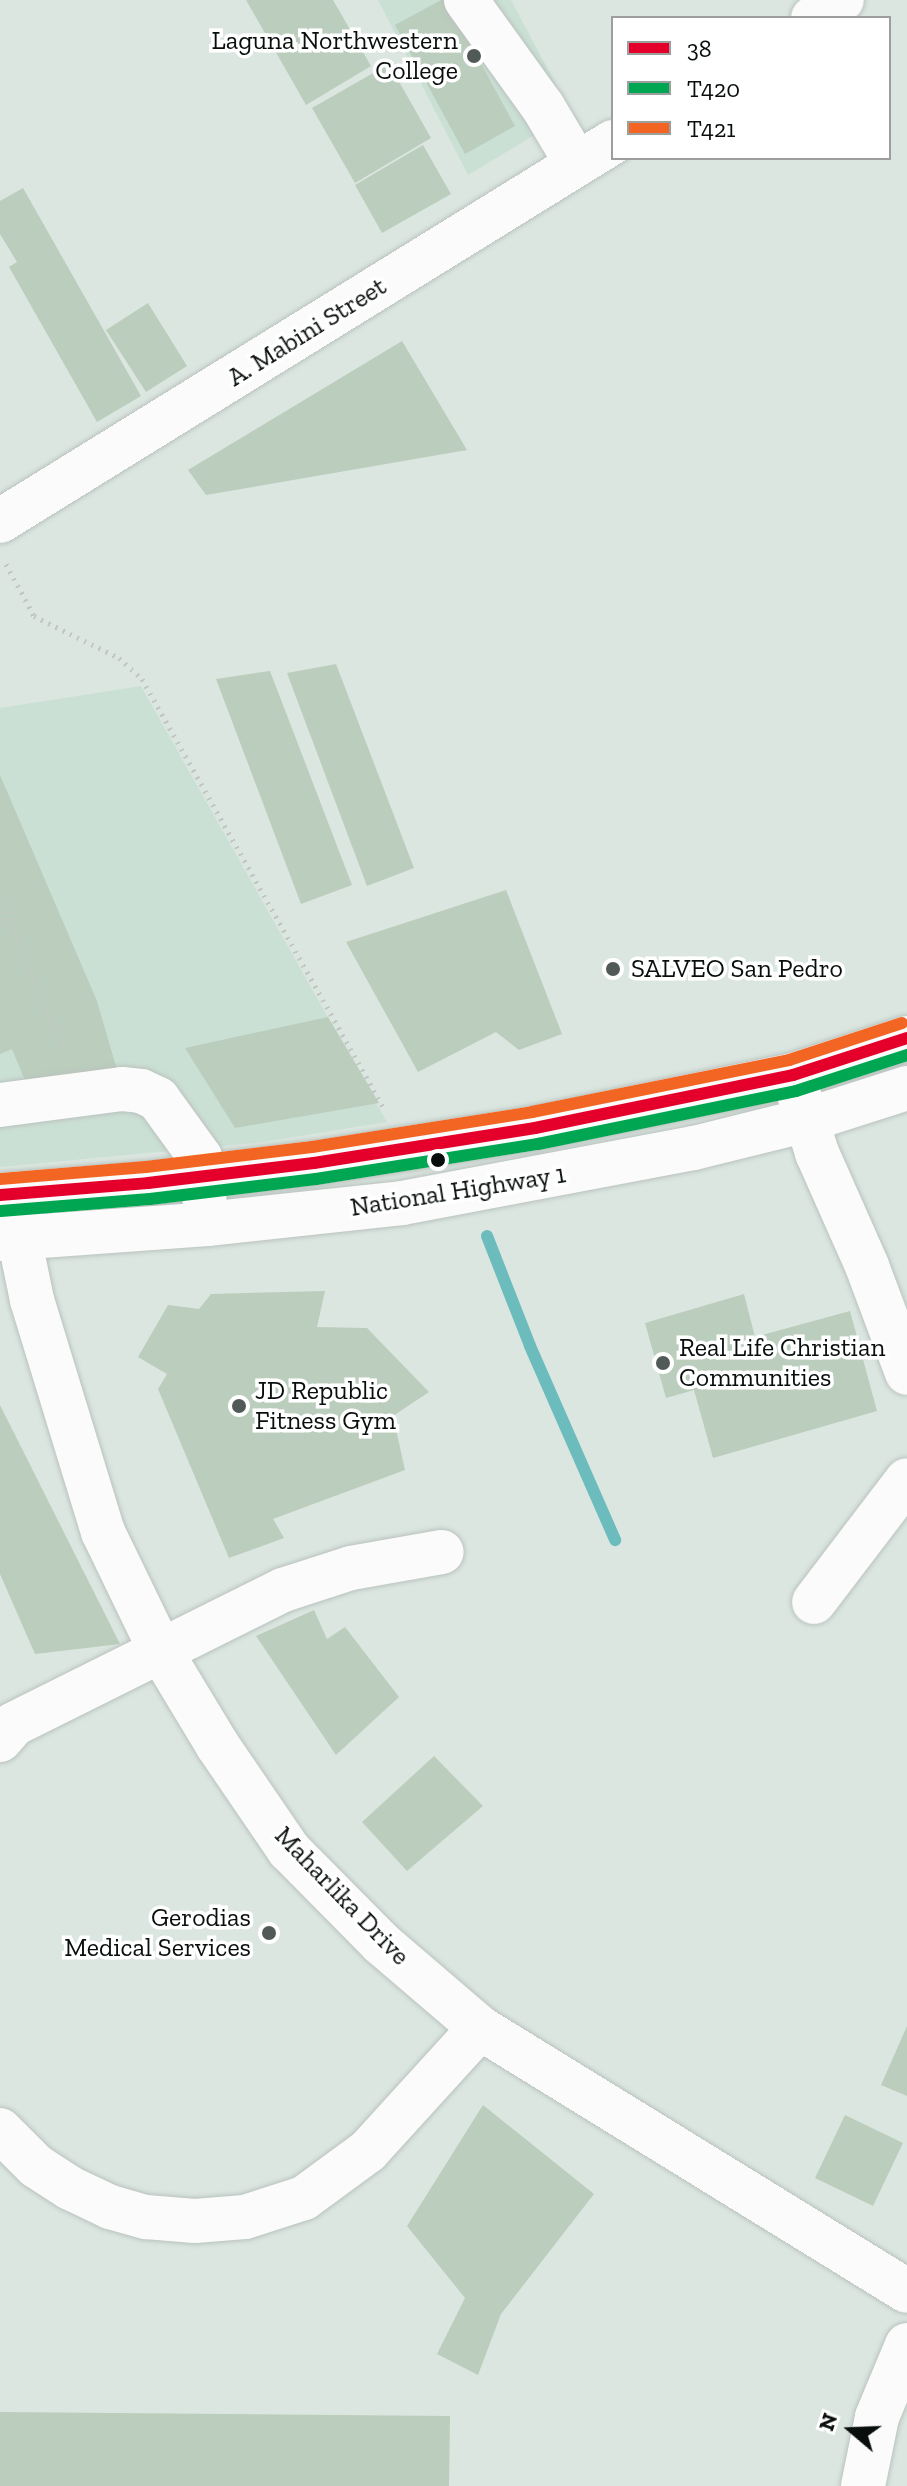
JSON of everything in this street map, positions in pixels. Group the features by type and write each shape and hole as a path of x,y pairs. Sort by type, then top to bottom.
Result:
{"main road":[{"path":"466,0 543,107 595,153"},
{"path":"816,16 842,0"},
{"name":"A. Mabini Street","path":"0,521 595,153"},
{"name":"National Highway 1","path":"8,1194 202,1177 401,1151 535,1128 793,1075 907,1038"},
{"path":"793,1075 807,1120 907,1373"},
{"name":"National Highway 1","path":"9,1238 207,1224 402,1203 555,1177 694,1148 807,1120 907,1088"},
{"path":"0,1105 122,1089 141,1091 158,1099 200,1157 207,1224"},
{"name":"Maharlika Drive","path":"8,1194 9,1238 103,1532 160,1650 218,1746 289,1850 381,1943 480,2028 907,2291"},
{"path":"814,1602 907,1480"},
{"path":"0,1740 14,1724 283,1590 351,1568 442,1552"},
{"path":"0,2130 36,2166 70,2188 110,2207 146,2217 195,2221 245,2217 304,2198 368,2151 480,2028"},
{"path":"863,2486 877,2417 907,2345"}],"path":[{"path":"0,554 34,616 119,658 142,679 381,1101 401,1151"},
{"path":"0,896 65,1058"}],"shaded area":[{"name":"Laguna Northwestern College","path":"378,0 511,0 571,113 468,175"},
{"path":"141,686 387,1122 263,1142 0,1167 0,708"}],"building":[{"path":"246,0 333,0 371,66 306,105"},
{"path":"446,0 515,126 465,154 395,25"},
{"path":"389,64 431,138 355,183 312,108"},
{"path":"423,145 451,194 382,233 355,185"},
{"path":"23,188 141,396 97,422 9,267 17,262 0,234 0,201"},
{"path":"148,303 187,366 146,392 106,330"},
{"path":"402,341 467,450 206,495 188,470"},
{"path":"336,664 414,868 367,886 287,673"},
{"path":"270,671 352,885 301,904 216,679"},
{"path":"0,775 97,1001 120,1080 31,1095 12,1049 0,1054"},
{"path":"506,890 562,1034 519,1050 496,1032 418,1072 346,942"},
{"path":"328,1017 379,1103 235,1128 185,1048"},
{"path":"325,1291 317,1327 367,1328 429,1392 393,1416 405,1470 273,1519 284,1538 229,1558 158,1389 167,1374 138,1357 168,1305 199,1309 211,1294"},
{"path":"744,1294 755,1337 850,1311 877,1411 713,1458 694,1390 666,1398 645,1323"},
{"path":"0,1405 120,1644 35,1654 0,1574"},
{"path":"314,1610 327,1639 345,1627 399,1697 336,1755 256,1636"},
{"path":"434,1756 483,1806 407,1871 362,1822"},
{"path":"907,2026 907,2096 881,2085"},
{"path":"483,2105 594,2194 501,2314 478,2375 437,2354 465,2298 407,2226"},
{"path":"845,2115 903,2143 873,2206 815,2178"},
{"path":"0,2412 450,2416 449,2486 0,2486"}],"waterway":[{"path":"487,1236 530,1346 615,1540"}],"transit line":[{"name":"T421","path":"0,1179 146,1167 312,1147 532,1112 789,1060 902,1023"},
{"name":"38","path":"0,1195 148,1183 314,1163 535,1128 793,1075 907,1038"},
{"name":"T420","path":"1,1211 150,1199 316,1179 538,1144 796,1091 907,1055"}],"place":[{"name":"Laguna Northwestern College","path":"474,56"},
{"name":"SALVEO San Pedro","path":"613,969"},
{"name":"Real Life Christian Communities","path":"663,1363"},
{"name":"JD Republic Fitness Gym","path":"239,1406"},
{"name":"Gerodias Medical Services","path":"269,1933"}]}
